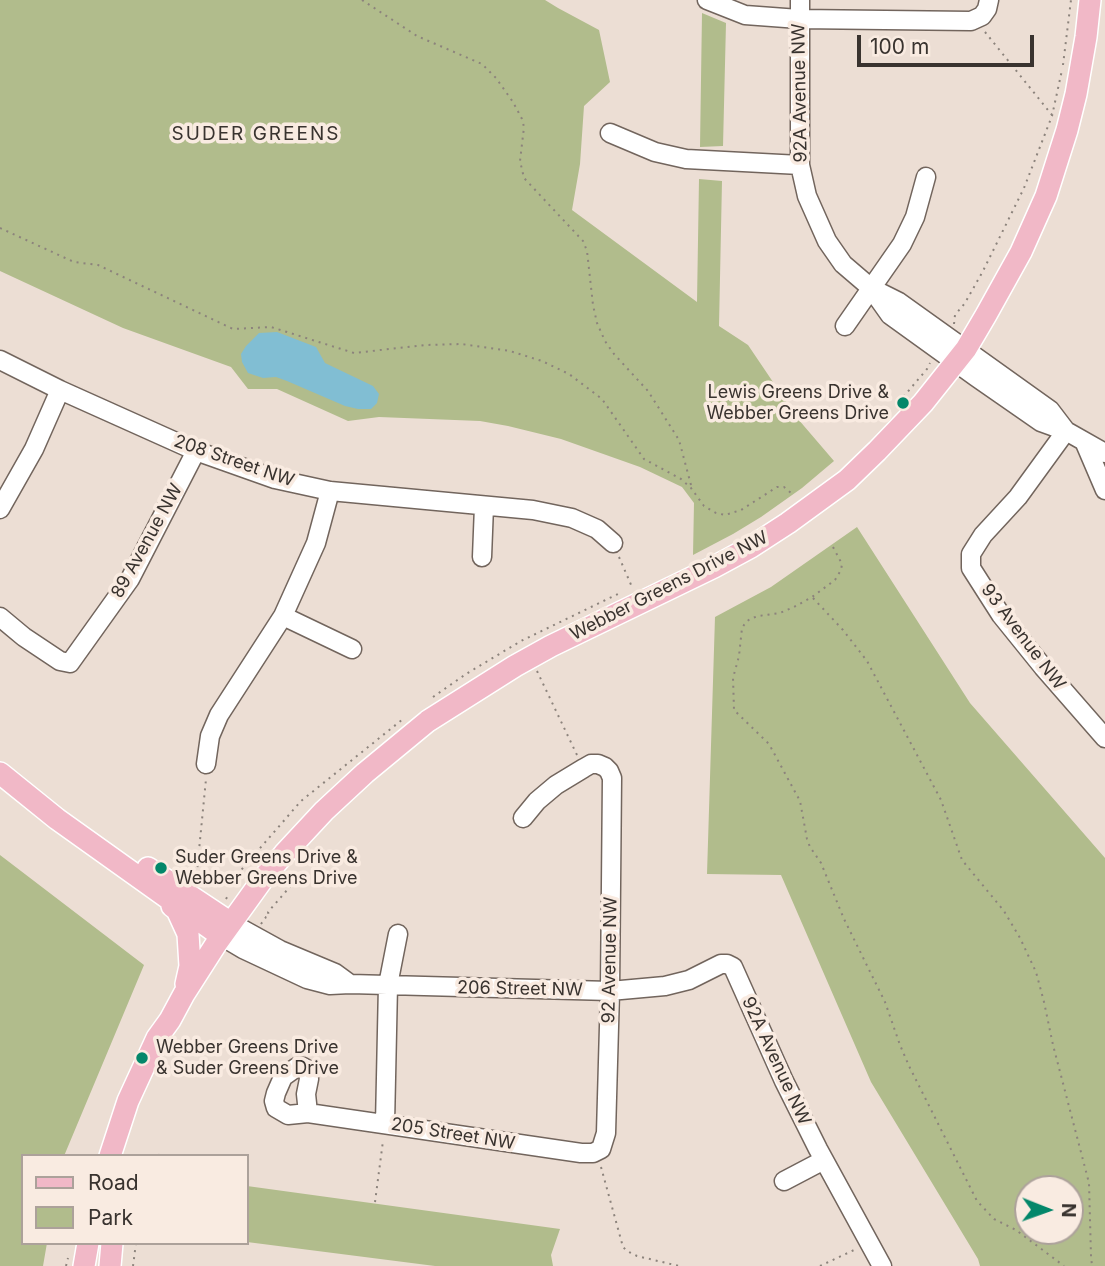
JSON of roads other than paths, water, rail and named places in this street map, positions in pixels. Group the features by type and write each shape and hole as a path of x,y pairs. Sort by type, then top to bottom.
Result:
{"main road":[{"name":"Webber Greens Drive NW","path":"111,1154 128,1101 157,1038 184,994 265,876 349,787 388,752 445,710 515,666 751,547 788,523 847,480 923,403 960,356 1021,252 1046,196 1076,94 1090,0"},
{"path":"6,777 108,845 176,886 226,930"},
{"path":"6,777 177,910 188,934 190,966 184,994"},
{"path":"146,884 226,930"},
{"name":"Webber Greens Drive NW","path":"125,1154 135,1113 168,1045 170,1020"},
{"path":"84,1266 89,1245"},
{"path":"110,1266 112,1245"}],"street":[{"path":"707,0 746,15 799,19 973,20 982,16 989,0"},
{"name":"92A Avenue NW","path":"800,0 800,165 807,196 827,241 843,264 871,288 890,315 960,356 1041,422 1066,430 1105,453"},
{"path":"610,133 655,152 687,159 800,165"},
{"path":"845,326 902,244 915,217 926,177"},
{"name":"208 Street NW","path":"0,360 196,451 275,479 330,491 533,510 572,518 597,529 613,543"},
{"path":"0,509 34,449 60,390"},
{"name":"93 Avenue NW","path":"1066,430 1018,496 983,535 971,554 971,568 1001,615 1105,738"},
{"path":"1084,441 1105,490"},
{"name":"89 Avenue NW","path":"0,617 60,661 70,663 130,579 196,451"},
{"path":"206,764 210,736 219,715 283,616 316,543 330,491"},
{"path":"482,558 484,506"},
{"path":"283,616 352,649"},
{"name":"92 Avenue NW","path":"523,818 537,801 556,785 592,764 605,767 612,778 606,1133 604,1144 597,1152"},
{"name":"206 Street NW","path":"226,930 243,949 307,979 330,985 610,991 665,986 689,980 721,964 727,964"},
{"path":"385,1124 388,985 398,934"},
{"name":"92A Avenue NW","path":"727,964 733,967 784,1082 882,1266"},
{"name":"205 Street NW","path":"308,1113 581,1153 597,1152"},
{"path":"784,1181 824,1160"}],"water":[{"path":"277,332 316,347 325,363 373,386 379,394 377,403 371,409 345,406 276,377 263,378 248,373 241,354 246,346 259,333"}],"place":[{"name":"Lewis Greens Drive & Webber Greens Drive","path":"903,403"},
{"name":"Suder Greens Drive & Webber Greens Drive","path":"161,868"},
{"name":"Webber Greens Drive & Suder Greens Drive","path":"142,1058"}],"district":[{"name":"SUDER GREENS","path":"256,134"}]}
